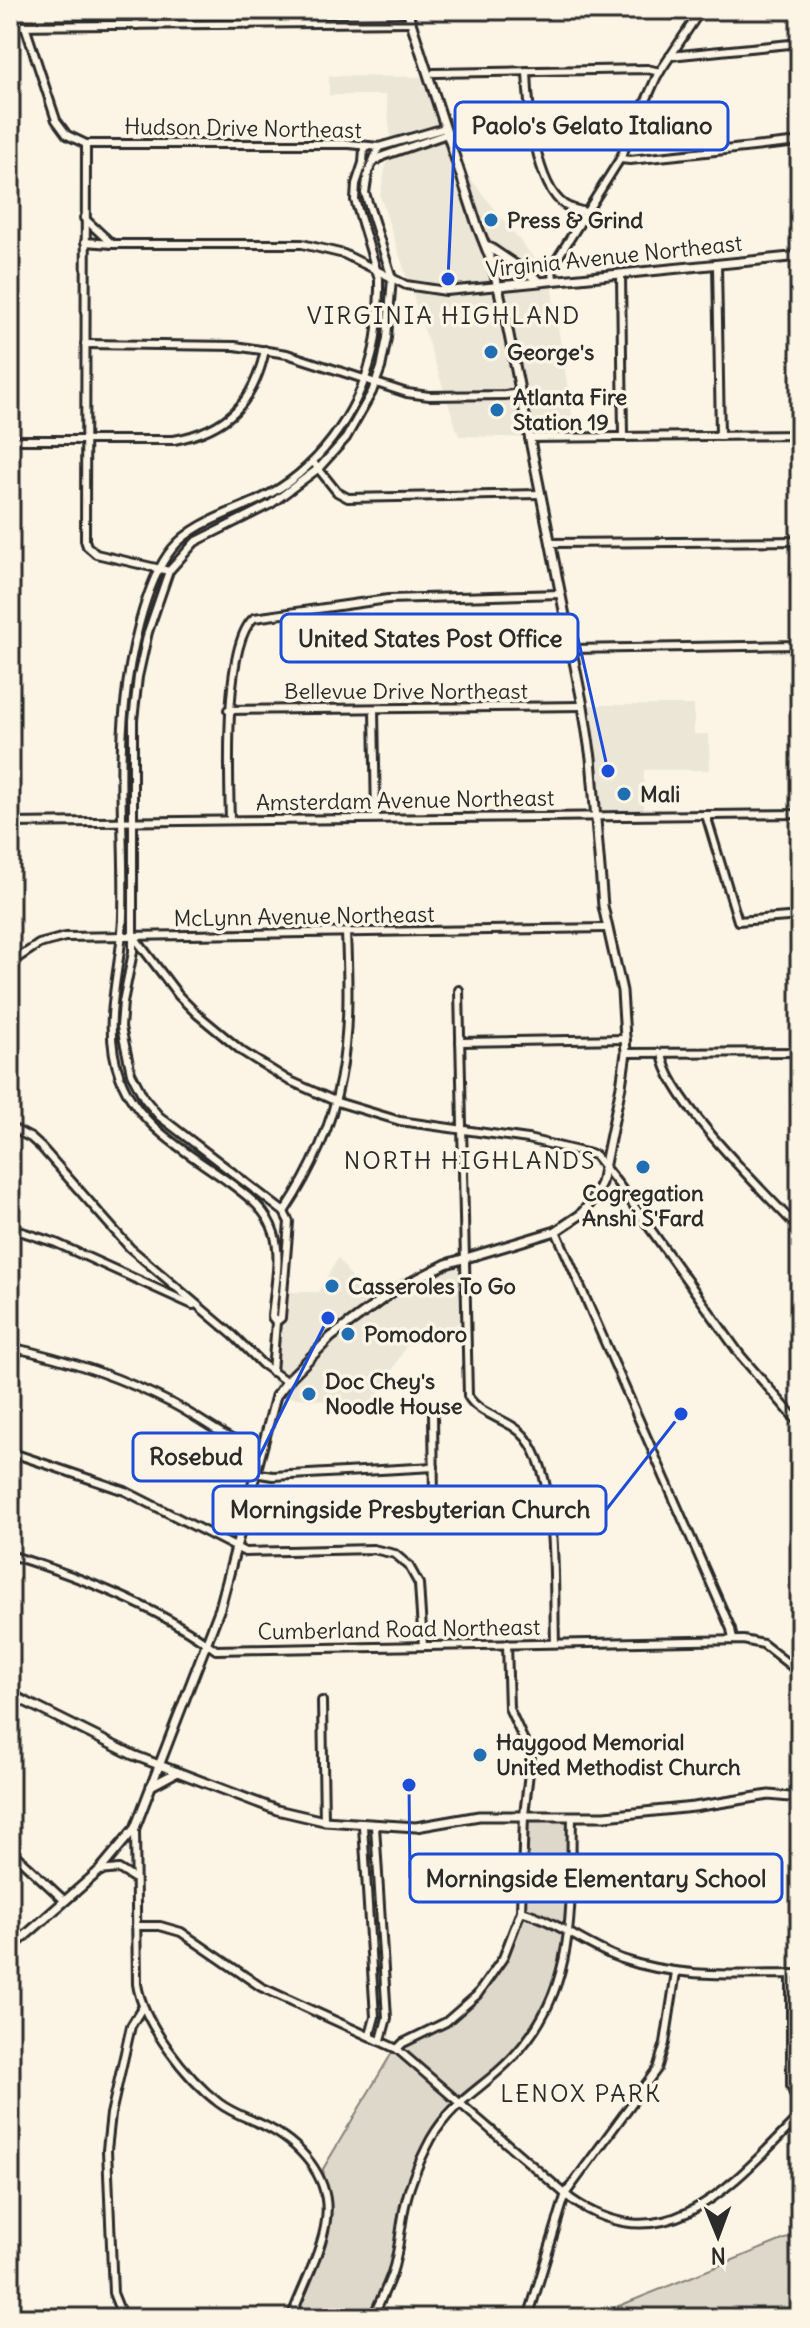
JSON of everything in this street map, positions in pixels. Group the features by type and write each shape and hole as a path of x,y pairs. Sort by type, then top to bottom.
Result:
{"street":[{"path":"136,10 137,25"},
{"path":"248,10 248,25"},
{"path":"10,1949 99,1871 135,1828 208,1644 272,1406 287,1382 331,1337 372,1304 418,1277 446,1264 556,1231 573,1221 587,1208 597,1192 604,1166 626,1039 622,991 606,928 583,706 499,286 407,10"},
{"path":"553,280 552,267 589,213 620,159 660,72 701,10"},
{"path":"10,26 411,22"},
{"path":"25,26 56,120 67,135 86,144 87,546 96,554 169,571"},
{"path":"670,56 800,43"},
{"path":"434,73 647,69 660,72"},
{"path":"527,71 544,178 564,205 589,213"},
{"name":"Hudson Drive Northeast","path":"86,144 349,144 364,148 446,131"},
{"name":"Hudson Drive Northeast","path":"363,163 373,163 446,131"},
{"path":"620,159 800,142"},
{"path":"276,1322 281,1318 289,1222 284,1212 172,1127 144,1098 128,1062 121,1027 134,938 133,720 148,632 169,571 195,542 271,504 319,468 346,438 375,384 387,338 387,275 365,193 368,173 379,147"},
{"path":"272,1372 276,1322 272,1317 276,1244 267,1216 259,1206 145,1118 120,1079 116,1066 110,1014 123,937 122,729 129,668 159,568 180,540 206,524 277,491 313,462 347,417 364,381 376,336 379,279 355,200 364,148"},
{"path":"84,218 112,244"},
{"name":"Virginia Avenue Northeast","path":"85,242 302,244 331,249 406,285 433,290 800,256"},
{"path":"485,245 540,281"},
{"path":"717,264 720,436"},
{"path":"621,274 623,437"},
{"path":"85,344 207,344 265,350 309,361 364,381 429,396 520,393"},
{"path":"10,440 174,440 211,430 231,416 248,397 259,375 265,350"},
{"path":"529,438 800,435"},
{"path":"313,462 337,492 348,498 541,494"},
{"path":"550,543 800,541"},
{"path":"230,820 228,710 244,632 249,622 259,616 388,599 561,594"},
{"path":"572,649 800,645"},
{"path":"129,668 139,671"},
{"name":"Bellevue Drive Northeast","path":"228,710 583,706"},
{"path":"374,710 376,818"},
{"name":"Amsterdam Avenue Northeast","path":"10,823 800,814"},
{"path":"706,815 738,921 800,916"},
{"name":"McLynn Avenue Northeast","path":"10,963 45,941 65,937 606,928"},
{"path":"284,1212 316,1160 337,1102 348,1034 346,933"},
{"path":"134,938 179,996 220,1034 266,1067 337,1102 400,1121 554,1144 595,1155 755,1374 800,1424"},
{"path":"119,963 130,967"},
{"path":"459,990 468,1396 473,1406 503,1419 518,1430 530,1443 539,1461 552,1530 555,1643"},
{"path":"460,1042 626,1039"},
{"path":"626,1053 800,1052"},
{"path":"662,1053 667,1072 705,1126 800,1230"},
{"path":"116,1066 128,1062"},
{"path":"10,1127 36,1143 130,1248 287,1382"},
{"path":"165,1136 172,1127"},
{"path":"259,1206 266,1198"},
{"path":"10,1228 56,1243 183,1300 210,1316"},
{"path":"556,1231 731,1629 733,1640"},
{"path":"276,1244 287,1243"},
{"path":"10,1376 14,1348 146,1390 237,1443 260,1451"},
{"path":"433,1413 434,1503"},
{"path":"10,1452 125,1491 245,1552 373,1549 395,1554 409,1566 419,1584 423,1646"},
{"path":"254,1473 273,1476 434,1467"},
{"name":"Cumberland Road Northeast","path":"10,1555 119,1597 216,1650 733,1640 763,1644 800,1673"},
{"path":"397,2049 446,2022 477,1995 503,1958 521,1911 524,1815 531,1756 509,1708 507,1644"},
{"path":"10,1694 111,1745 159,1765 277,1810 324,1821 363,1826 416,1827 479,1816 629,1814 777,1794 800,1798"},
{"path":"322,1701 324,1821"},
{"path":"151,1786 177,1772"},
{"path":"372,2318 391,2275 405,2202 422,2157 438,2128 459,2101 504,2066 535,2030 558,1984 569,1934 572,1816"},
{"path":"363,1826 375,2017 370,2035"},
{"path":"375,1826 387,2018 381,2040"},
{"path":"135,1828 137,1984 142,2008 167,2047 209,2095 232,2111 275,2131 296,2147 316,2171 323,2186 326,2220 291,2318"},
{"path":"10,1850 65,1901"},
{"path":"99,1871 119,1869 135,1879"},
{"path":"521,1911 623,1959 676,1972 800,1974"},
{"path":"136,1926 160,1926 181,1932 261,1987 397,2049 566,2193 591,2211 617,2221 648,2224 678,2218 703,2205 733,2181 800,2116"},
{"path":"369,1927 381,1927"},
{"path":"528,2318 566,2193 657,2069 665,2043 676,1972"},
{"path":"791,1974 791,2086 800,2109"},
{"path":"123,2318 113,2293 107,2150 111,2114 131,2026 142,2008"}],"shaded area":[{"path":"329,76 430,77 461,167 550,278 576,439 459,436 380,196 391,140 386,95 329,95"},
{"path":"578,705 694,705 694,734 709,734 710,770 644,770 644,815 593,815"},
{"path":"338,1258 369,1303 443,1267 466,1260 467,1320 406,1346 372,1406 279,1396 272,1379 278,1292 318,1292"},
{"path":"525,1815 571,1815 565,1966 549,2006 511,2057 461,2100 430,2139 410,2186 392,2283 374,2318 291,2318 324,2236 328,2201 323,2169 396,2046 437,2029 473,2000 502,1963 524,1908"},
{"path":"800,2233 800,2318 589,2318"}],"place":[{"name":"Press & Grind","path":"491,220"},
{"name":"Paolo's Gelato Italiano","path":"448,279"},
{"name":"George's","path":"491,352"},
{"name":"Atlanta Fire Station 19","path":"497,410"},
{"name":"United States Post Office","path":"608,771"},
{"name":"Mali","path":"624,794"},
{"name":"Cogregation Anshi S'Fard","path":"643,1167"},
{"name":"Casseroles To Go","path":"332,1286"},
{"name":"Rosebud","path":"328,1318"},
{"name":"Pomodoro","path":"348,1334"},
{"name":"Doc Chey's Noodle House","path":"309,1394"},
{"name":"Morningside Presbyterian Church","path":"681,1414"},
{"name":"Haygood Memorial United Methodist Church","path":"480,1755"},
{"name":"Morningside Elementary School","path":"409,1785"}],"district":[{"name":"VIRGINIA HIGHLAND","path":"444,315"},
{"name":"NORTH HIGHLANDS","path":"470,1160"},
{"name":"LENOX PARK","path":"581,2093"}]}
